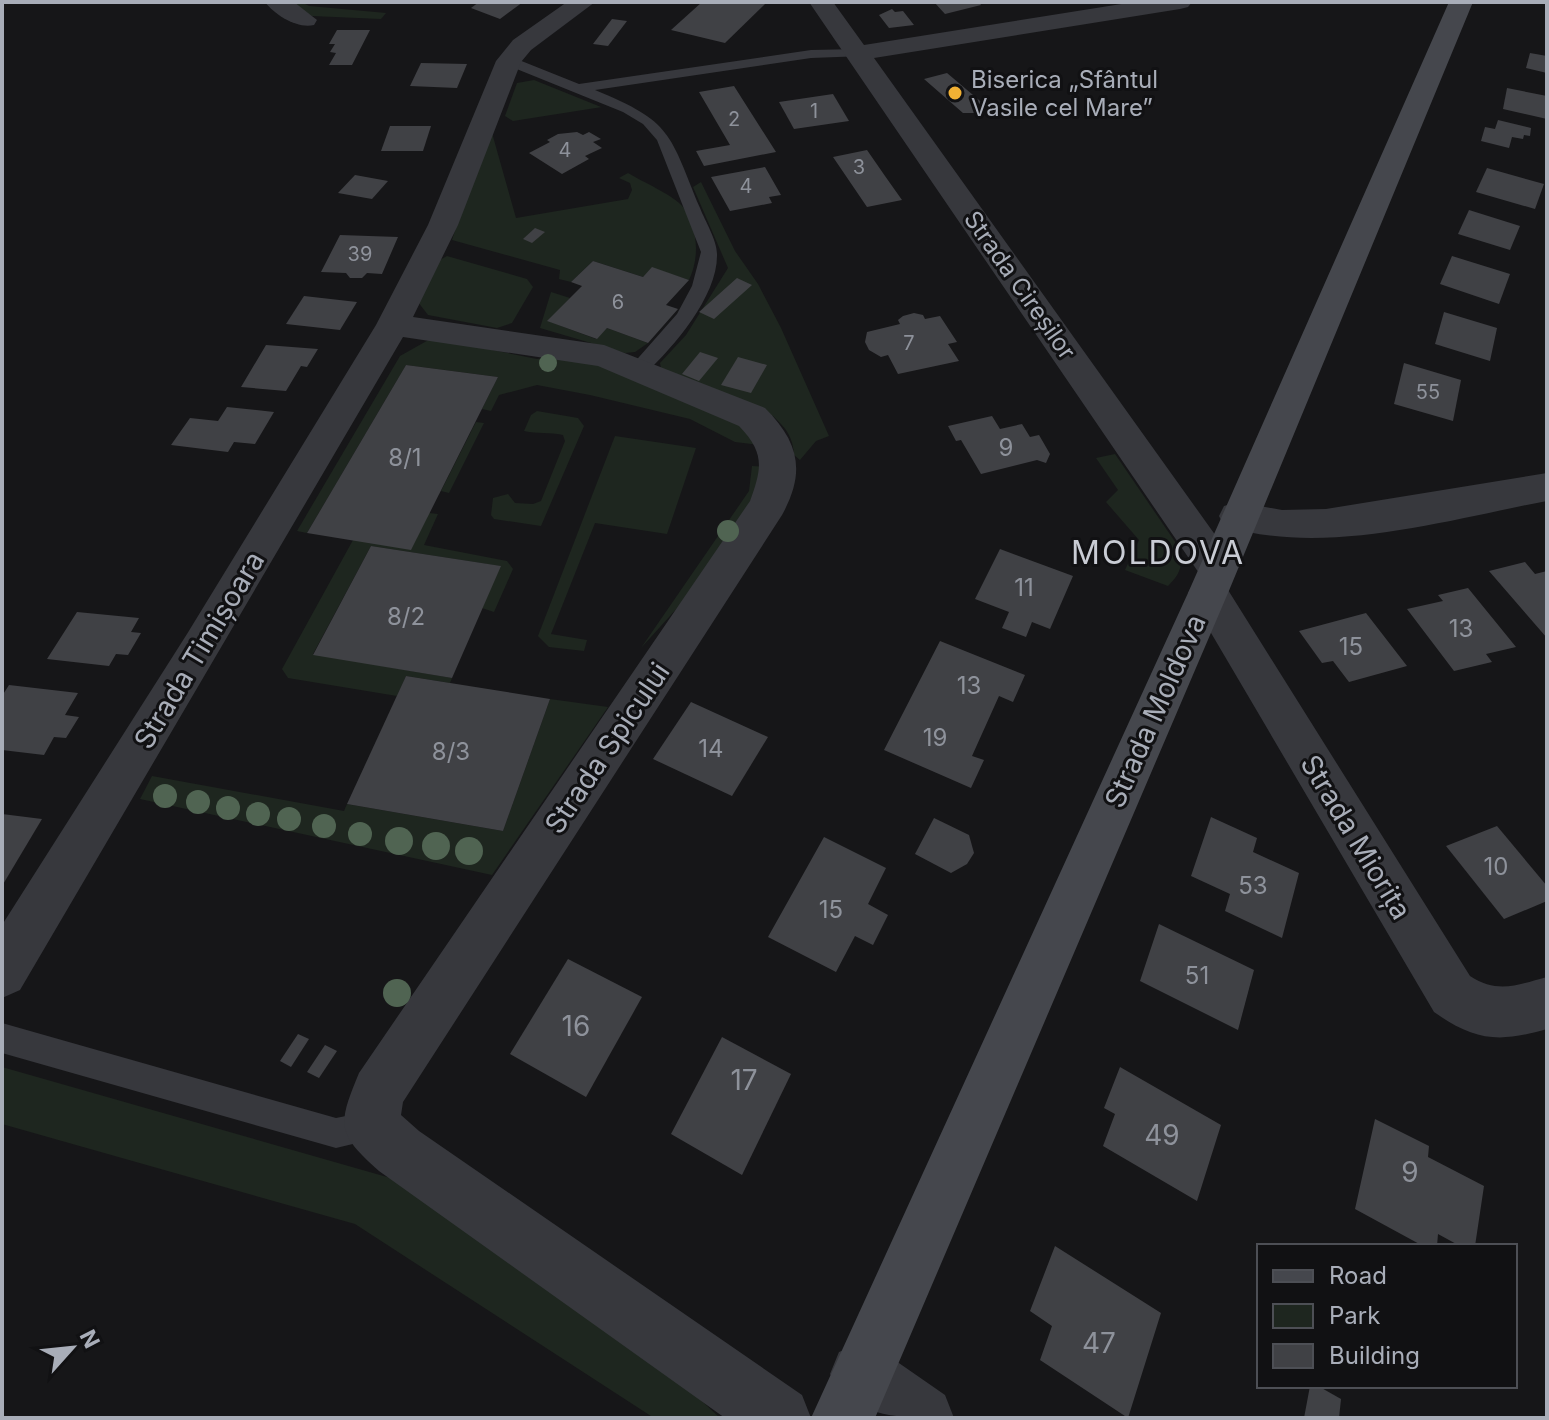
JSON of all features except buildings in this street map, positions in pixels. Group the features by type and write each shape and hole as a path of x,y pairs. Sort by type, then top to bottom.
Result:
{"street":[{"path":"277,2 305,20"},
{"name":"Strada Timișoara","path":"2,972 202,646 393,325 443,225 509,61 522,45 583,2"},
{"name":"Strada Cireșilor","path":"821,2 859,53 1212,581"},
{"path":"859,53 1180,2"},
{"name":"Strada Moldova","path":"852,1396 1212,581 1461,2"},
{"path":"393,325 604,356 639,369"},
{"name":"Strada Spicului","path":"371,1126 378,1092 768,505 778,475 779,450 767,431 752,417 639,369"},
{"path":"1238,516 1267,525 1297,527 1338,524 1547,487"},
{"name":"Strada Miorița","path":"1212,581 1452,994 1471,1008 1488,1015 1509,1014 1547,1003"},
{"path":"371,1126 399,1151 779,1418"},
{"path":"852,1396 922,1418"}],"lane":[{"path":"580,89 811,54 859,53"},
{"path":"509,61 637,113 664,139 709,252 707,272 691,308 656,354 639,369"},
{"path":"2,1038 336,1133 371,1126"}],"green space":[{"path":"288,2 386,13 381,19 312,16"},
{"path":"534,80 602,107 513,121 505,116 517,83"},
{"path":"487,130 492,133 516,218 628,199 632,190 630,183 619,178 628,173 673,198 688,215 696,243 695,262 689,280 652,268 643,277 593,261 571,282 559,279 560,270 452,240"},
{"path":"701,182 735,251 758,284 781,328 829,436 816,441 800,460 794,455 788,433 773,416 662,373 660,363 686,335 728,268 693,187"},
{"path":"447,256 527,279 533,287 512,323 497,328 428,315 418,302 438,261"},
{"path":"551,292 570,298 548,321 596,339 607,328 648,343 635,352 625,353 540,328"},
{"path":"432,338 537,359 580,356 749,424 768,446 735,442 690,419 537,385 499,395 491,411 482,409 498,377 406,365 307,533 297,531 400,356"},
{"path":"537,411 578,418 584,426 541,526 494,519 491,515 493,498 508,494 515,503 541,501 565,441 563,435 524,431 531,415"},
{"path":"476,422 484,423 449,493 441,491"},
{"path":"615,436 696,448 667,534 595,523 551,634 587,640 584,651 549,647 538,636"},
{"path":"1115,454 1180,549 1180,570 1168,586 1125,570 1139,540 1106,502 1118,490 1096,458"},
{"path":"752,466 770,467 707,575 641,648 749,491"},
{"path":"429,513 438,514 424,545 507,561 513,569 494,612 482,608 500,566 371,546 313,654 452,678 450,683 406,676 397,696 288,678 282,669 353,540"},
{"path":"550,699 608,707 492,875 140,799 152,776 344,811 347,804 503,831"},
{"path":"2,1067 415,1185 675,1376 720,1418 654,1418 355,1224 2,1124"}],"place":[{"name":"Biserica „Sfântul Vasile cel Mare”","path":"955,93"}],"district":[{"name":"MOLDOVA","path":"1158,552"}]}
